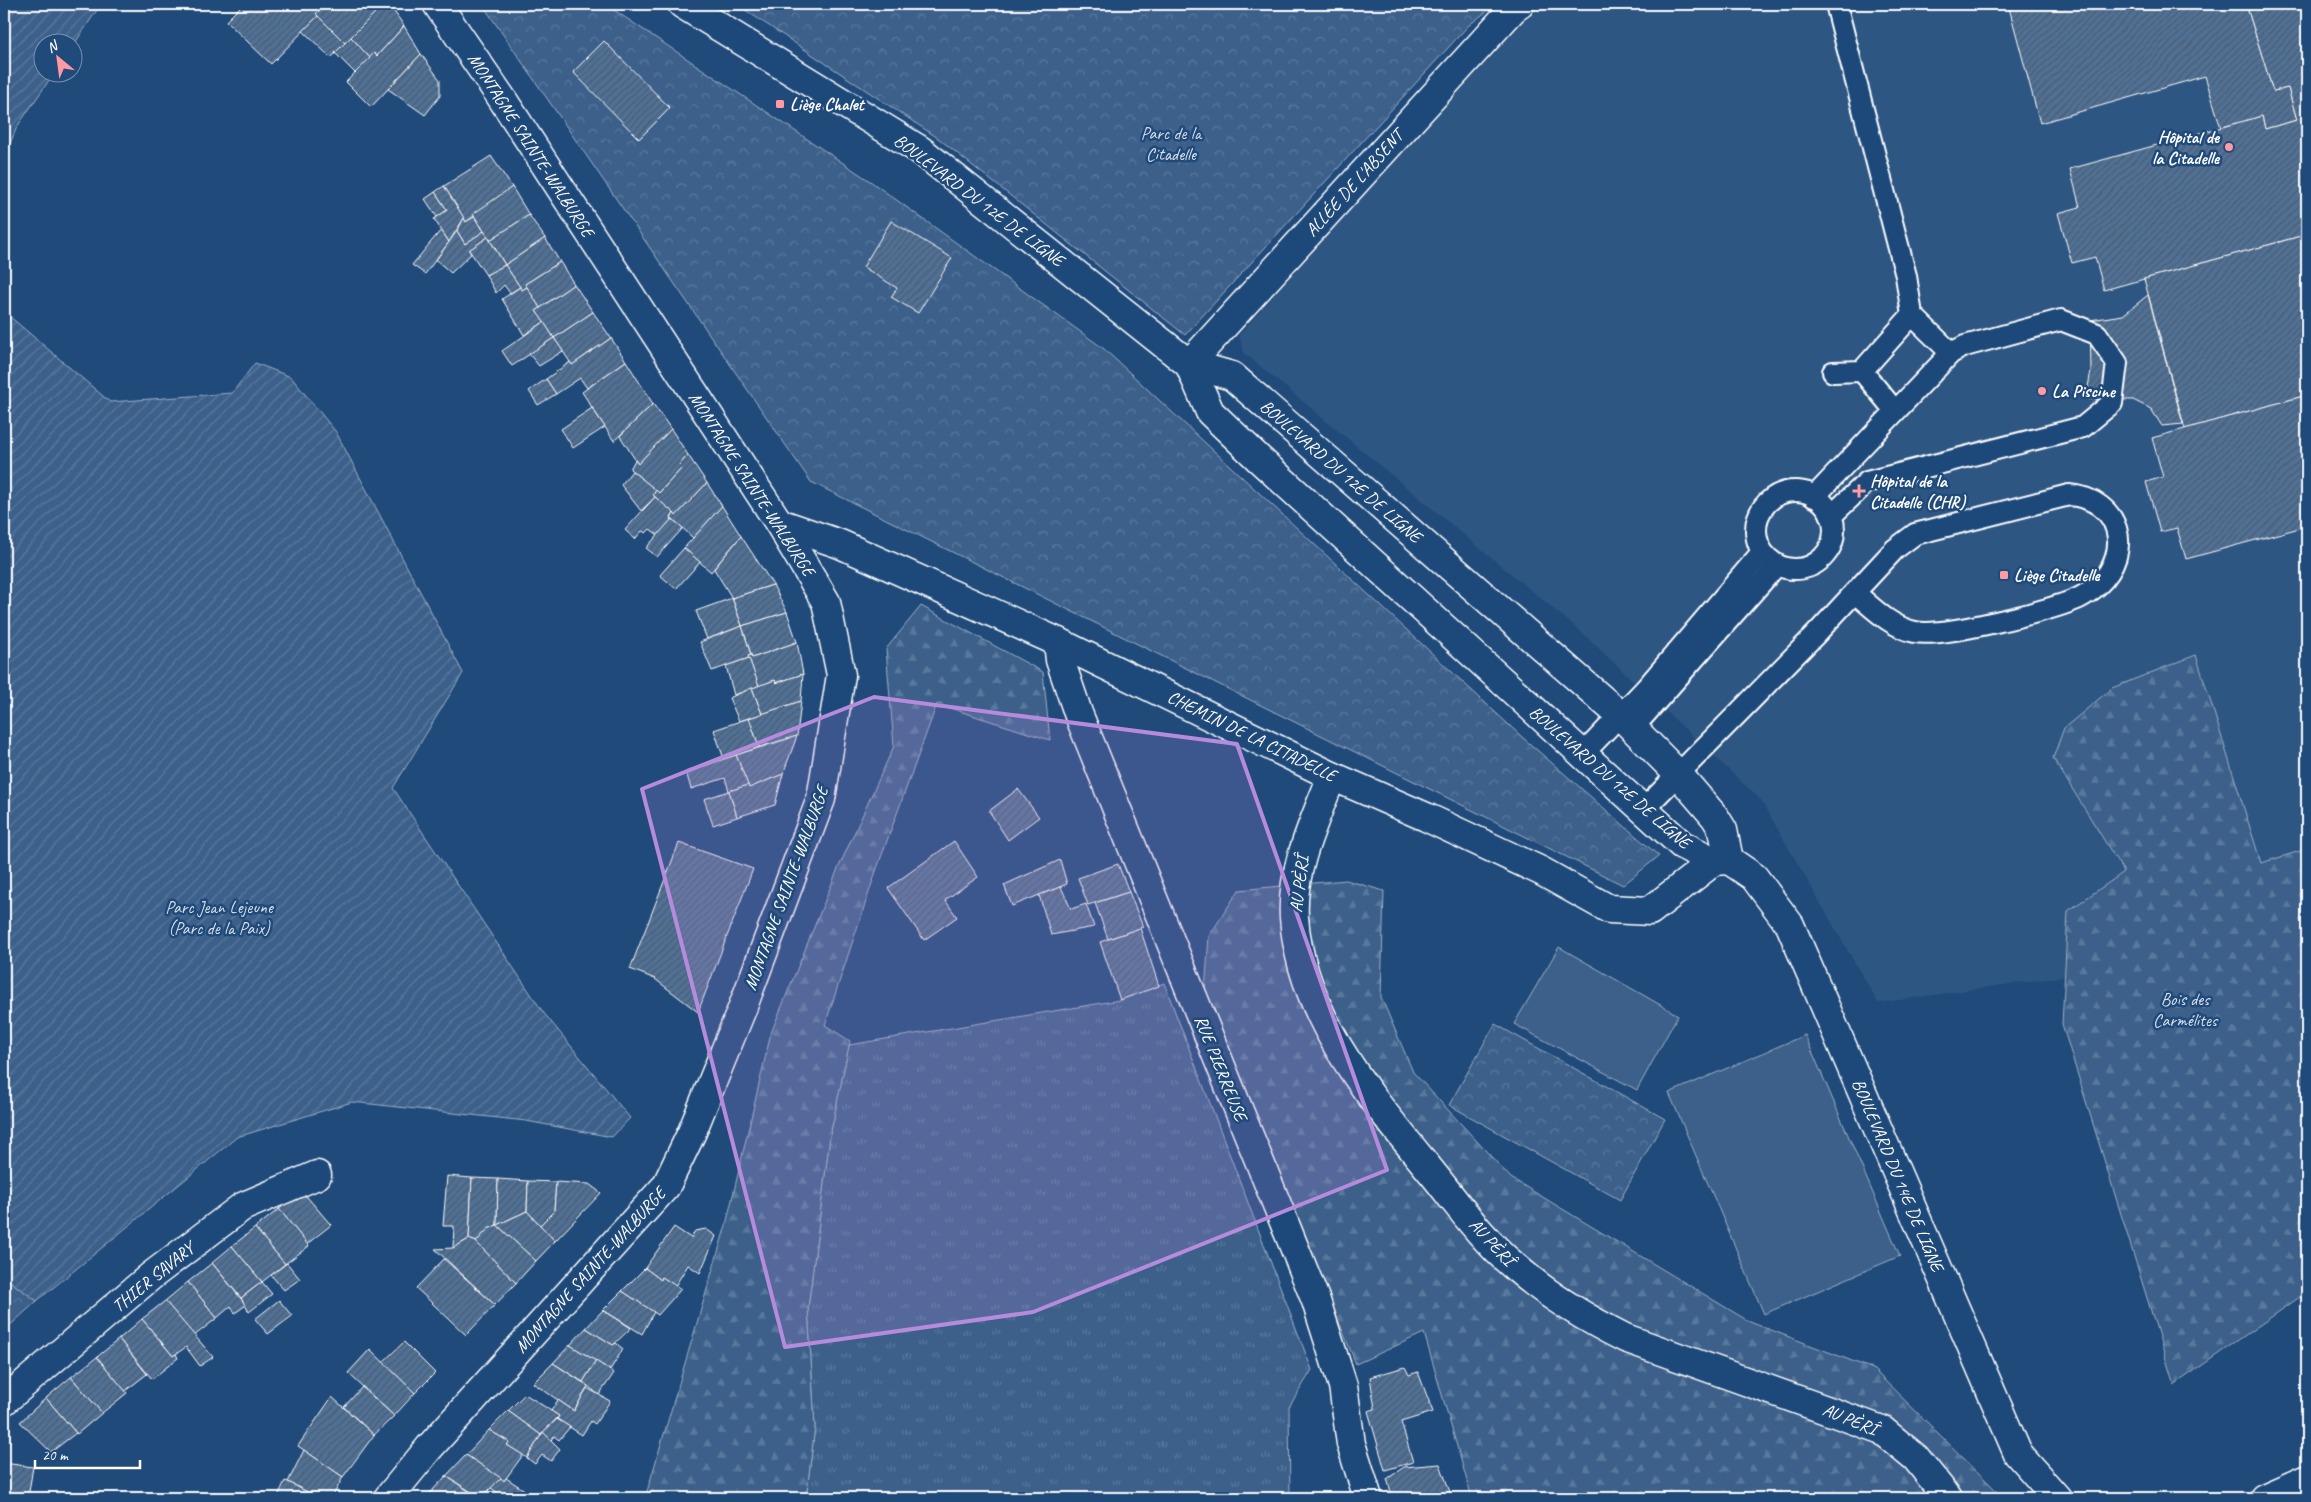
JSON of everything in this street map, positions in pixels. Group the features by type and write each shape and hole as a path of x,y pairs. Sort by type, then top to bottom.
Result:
{"street":[{"name":"MONTAGNE SAINTE-WALBURGE","path":"388,1498 429,1448 666,1186 692,1132 742,1009 821,799 841,675 826,602 779,523 501,97 437,4"},
{"name":"BOULEVARD DU 12E DE LIGNE","path":"682,4 920,150 1189,364 1232,376 1626,721 1679,776 1724,830 1722,860 1682,845 1259,459 1210,412 1189,364"},
{"name":"ALLÉE DE L'ABSENT","path":"1189,364 1513,9 1520,4"},
{"name":"CHEMIN DE LA CITADELLE","path":"779,523 840,544 1058,642 1332,776 1426,817 1541,871 1609,908 1650,910 1722,860"},
{"name":"RUE PIERREUSE","path":"1058,642 1060,660 1078,713 1316,1301 1343,1386 1351,1444 1368,1498"},
{"name":"AU PÈRÎ","path":"1332,776 1304,849 1296,890 1294,915 1298,949 1312,999 1348,1063 1375,1102 1480,1232 1514,1266 1573,1310 1625,1338 1882,1430 1916,1458 1948,1498"},
{"name":"BOULEVARD DU 14E DE LIGNE","path":"1722,860 1754,877 1790,924 2018,1454 2057,1498"},
{"name":"THIER SAVARY","path":"4,1401 151,1276 242,1208 317,1174"},
{"path":"2264,1498 2307,1479"}],"lane":[{"path":"1836,4 1906,276 1912,316 1951,353"},
{"path":"1833,372 1862,371 1912,316"},
{"path":"1814,497 1951,353 1964,346 2061,320 2098,334 2117,363 2112,403 2083,427 1867,482 1831,516"},
{"path":"1862,371 1895,412"},
{"path":"1803,492 1825,505 1831,516 1834,531 1830,547 1821,559 1808,567 1792,569 1770,559 1756,538 1757,522 1765,506 1779,495 1803,492"},
{"path":"1643,810 1679,776 1895,550 1915,534 2069,494 2084,496 2105,509 2115,523 2119,538 2119,549 2108,575 2080,597 2061,605 1955,630 1916,632 1886,620 1855,593"},
{"path":"1582,755 1626,721 1770,559"}],"highlighted area":[{"path":"874,697 1237,744 1387,1170 1033,1312 785,1347 642,789"}],"shaded area":[{"name":"Hôpital de la Citadelle (CHR)","path":"1537,4 2307,4 2307,849 2261,863 2196,655 2112,688 2053,758 2178,960 1878,1003 1761,800 1579,630 1244,353 1239,335 1517,18"}],"green space":[{"path":"4,4 101,4 82,32 32,32 32,82 48,82 17,127 4,158"},
{"path":"482,4 605,4 870,181 1103,348 1522,737 1659,856 1623,885 811,482"},
{"name":"Parc de la Citadelle","path":"736,4 1496,4 1468,26 1185,335 938,138"},
{"name":"Parc Jean Lejeune (Parc de la Paix)","path":"4,304 8,315 110,402 232,393 255,363 291,377 336,432 463,673 393,788 543,1012 630,1118 612,1137 526,1121 352,1102 237,1137 37,1301 4,1277"},
{"path":"921,606 1043,672 1050,740 937,704 876,871 825,1025 850,1041 830,1136 808,1308 815,1427 806,1498 645,1498 726,1225 771,1033 837,871 894,746 886,649"},
{"name":"Bois des Carmélites","path":"2196,655 2261,863 2307,849 2307,1292 2174,1385 2062,1024 2068,911 2124,872 2053,758 2064,728 2112,688"},
{"path":"1346,880 1384,891 1381,997 1413,1072 1511,1178 1750,1322 1873,1369 2004,1498 1472,1498 1424,1333 1356,1364 1205,991 1209,936 1239,890"},
{"path":"1559,947 1678,1015 1637,1090 1514,1024"},
{"path":"1164,983 1312,1370 1289,1407 1290,1498 806,1498 815,1427 808,1308 830,1136 849,1045 1120,1000"},
{"path":"1495,1024 1665,1119 1620,1200 1449,1105"},
{"path":"1805,1035 1900,1256 1764,1314 1669,1093"},
{"path":"4,1277 37,1301 4,1331"}],"building":[{"path":"243,4 325,4 316,14 318,16 271,64 226,21"},
{"path":"325,4 384,4 345,43 316,14"},
{"path":"384,4 389,4 404,26 377,56 374,53 370,58 351,37"},
{"path":"2008,4 2246,4 2273,91 2288,88 2297,120 2265,129 2262,116 2221,128 2205,76 2040,123"},
{"name":"Hôpital de la Citadelle","path":"2246,4 2307,4 2307,258 2301,236 2104,290 2095,257 2072,263 2058,213 2080,207 2070,169 2262,116 2265,129 2297,120 2288,88 2273,91"},
{"path":"318,16 345,43 331,58 303,31"},
{"path":"404,26 421,54 371,107 346,82 374,53 377,56"},
{"path":"351,37 370,58 355,73 335,53"},
{"path":"604,41 670,108 639,139 573,72"},
{"path":"421,54 440,80 440,96 425,115 388,89"},
{"path":"491,156 512,187 466,222 444,186"},
{"path":"444,186 464,218 449,242 434,219 447,210 435,192"},
{"path":"512,187 529,215 490,240 473,214"},
{"path":"435,192 447,210 437,217 425,199"},
{"path":"529,215 545,238 505,265 490,240"},
{"path":"474,217 484,231 465,244 457,231 464,218 466,222"},
{"path":"891,221 952,258 918,313 891,297 897,288 863,267"},
{"path":"441,230 449,242 425,274 412,265"},
{"path":"457,231 465,244 484,231 488,237 469,250 471,254 451,273 436,260"},
{"path":"2301,236 2307,258 2307,395 2185,429 2144,279"},
{"path":"488,237 505,265 486,275 469,250"},
{"path":"545,238 560,262 525,284 527,287 522,290 505,265"},
{"path":"560,262 574,284 540,308 525,284"},
{"path":"505,265 520,287 510,293 504,285 496,293 486,275"},
{"path":"574,284 593,312 554,338 536,311"},
{"path":"520,287 522,290 527,287 540,308 536,311 544,322 524,335 502,299"},
{"path":"2148,295 2183,424 2162,426 2151,409 2133,400 2086,399 2091,370 2090,320 2123,315"},
{"path":"593,312 611,338 572,365 554,338"},
{"path":"544,322 554,338 512,366 502,351"},
{"path":"554,338 563,351 539,366 529,354"},
{"path":"611,338 626,361 587,388 580,378 556,394 546,379 570,362 572,365"},
{"path":"626,361 653,404 614,441 582,392"},
{"path":"546,379 556,394 538,405 529,391"},
{"path":"2307,395 2307,526 2186,559 2177,528 2160,532 2146,482 2163,477 2152,438"},
{"path":"653,404 671,429 638,464 620,436"},
{"path":"592,408 605,427 573,448 561,429"},
{"path":"671,429 688,455 679,465 682,468 659,493 630,469 635,460 638,464"},
{"path":"688,455 707,483 676,516 653,495 656,490 659,493 682,468 679,465"},
{"path":"632,471 656,490 653,495 655,497 641,511 621,485"},
{"path":"707,483 722,506 693,538 671,517 674,513 676,516"},
{"path":"655,497 674,513 671,517 672,519 658,535 650,529 646,533 642,531 635,539 625,530"},
{"path":"722,506 741,536 711,572 684,548"},
{"path":"672,519 683,528 657,557 646,548"},
{"path":"741,536 773,585 732,598 714,569"},
{"path":"684,548 700,562 676,589 660,575"},
{"path":"773,585 787,612 742,626 732,598"},
{"path":"732,598 742,626 707,639 696,611"},
{"path":"787,612 797,642 752,658 742,626"},
{"path":"742,626 751,655 748,656 749,658 712,671 700,642"},
{"path":"797,642 803,674 776,683 775,680 759,686 748,656 751,655 752,658"},
{"path":"749,658 759,686 734,695 726,666"},
{"path":"803,674 801,701 762,714 752,688 775,680 776,683"},
{"path":"752,688 762,714 739,721 729,698"},
{"path":"801,701 797,736 759,747 749,718"},
{"path":"749,718 759,747 724,759 714,730"},
{"path":"797,736 783,774 749,788 736,755"},
{"path":"736,755 748,785 729,791 725,778 691,789 686,772"},
{"path":"783,774 775,805 737,817 729,791 748,785 749,788"},
{"path":"1018,789 1039,817 1008,840 989,811"},
{"path":"729,791 737,817 713,825 704,799"},
{"path":"954,841 978,877 945,900 957,917 924,940 888,888"},
{"path":"679,843 753,869 698,1012 655,979 630,969"},
{"path":"1060,860 1067,884 1012,906 1004,885"},
{"path":"1118,864 1129,892 1088,905 1078,878"},
{"path":"1061,887 1071,909 1086,904 1094,927 1051,935 1039,895"},
{"path":"1129,892 1143,927 1108,939 1095,903"},
{"path":"1140,928 1159,986 1120,1000 1100,942"},
{"path":"447,1176 472,1178 469,1239 453,1248 454,1226 443,1226"},
{"path":"472,1178 498,1179 497,1225 488,1229 476,1242 469,1239"},
{"path":"498,1179 528,1181 527,1211 497,1225"},
{"path":"528,1181 556,1182 554,1211 540,1225 527,1211"},
{"path":"556,1182 589,1184 601,1193 555,1241 540,1225 554,1211"},
{"path":"302,1191 331,1225 307,1244 279,1209"},
{"path":"279,1209 309,1246 285,1264 255,1228"},
{"path":"527,1211 555,1241 536,1261 497,1225"},
{"path":"497,1225 536,1261 516,1283 476,1242 488,1229"},
{"path":"674,1227 691,1238 695,1231 706,1229 716,1236 700,1273 688,1265 675,1286 662,1277 661,1280 645,1268"},
{"path":"255,1228 285,1264 262,1282 232,1246"},
{"path":"469,1239 476,1242 516,1283 495,1305 435,1249 453,1248"},
{"path":"232,1246 262,1282 241,1298 212,1263"},
{"path":"444,1259 495,1305 466,1335 416,1288"},
{"path":"212,1263 246,1305 235,1313 231,1306 217,1318 188,1282"},
{"path":"287,1263 300,1279 284,1290 271,1275"},
{"path":"645,1268 661,1280 662,1277 681,1289 658,1315 622,1291"},
{"path":"188,1282 217,1318 194,1336 165,1301"},
{"path":"262,1282 272,1294 249,1312 241,1298"},
{"path":"622,1291 654,1312 642,1334 603,1310"},
{"path":"279,1300 292,1316 268,1334 255,1319"},
{"path":"165,1301 213,1357 200,1366 186,1347 173,1356 142,1319"},
{"path":"603,1310 631,1328 613,1345 586,1328"},
{"path":"142,1319 173,1356 176,1354 178,1358 152,1379 119,1339"},
{"path":"586,1328 613,1345 616,1343 623,1349 610,1370 570,1345"},
{"path":"119,1339 147,1374 125,1391 97,1357"},
{"path":"404,1342 435,1373 415,1393 383,1362"},
{"path":"570,1345 596,1361 583,1382 553,1363"},
{"path":"370,1349 415,1393 394,1416 348,1373"},
{"path":"97,1357 127,1393 102,1413 71,1377"},
{"path":"596,1361 614,1373 599,1395 583,1382"},
{"path":"553,1363 588,1386 574,1411 533,1383"},
{"path":"1405,1367 1409,1375 1418,1372 1433,1412 1401,1422 1413,1462 1385,1470 1368,1411 1375,1409 1370,1377"},
{"path":"71,1377 102,1413 77,1434 46,1398"},
{"path":"362,1387 394,1416 374,1435 344,1407"},
{"path":"587,1388 610,1401 595,1424 591,1421 582,1435 557,1419 559,1416 551,1411 558,1400 574,1411"},
{"path":"525,1394 559,1416 541,1435 508,1411"},
{"path":"332,1397 374,1435 343,1477 298,1446"},
{"path":"46,1398 76,1433 51,1452 20,1422"},
{"path":"508,1411 541,1435 527,1458 507,1445 509,1442 489,1430"},
{"path":"557,1419 570,1427 559,1440 554,1436 551,1440 543,1432"},
{"path":"489,1430 509,1442 507,1445 523,1455 504,1481 466,1455"},
{"path":"543,1432 560,1449 551,1461 542,1455 535,1464 527,1458"},
{"path":"304,1450 343,1477 332,1498 319,1498 288,1482"},
{"path":"466,1455 501,1478 481,1498 446,1476"},
{"path":"4,1463 33,1467 28,1498 4,1498"},
{"path":"1440,1464 1450,1492 1432,1498 1393,1498 1387,1479 1404,1467"},
{"path":"446,1476 479,1498 435,1498 429,1494"},
{"path":"501,1478 504,1481 506,1478 526,1491 519,1498 505,1498 491,1488"},
{"path":"285,1481 288,1482 319,1498 277,1498"}],"place":[{"name":"Liège Chalet","path":"780,104"},
{"name":"Hôpital de la Citadelle","path":"2229,147"},
{"name":"La Piscine","path":"2042,391"},
{"name":"Hôpital de la Citadelle (CHR)","path":"1859,491"},
{"name":"Liège Citadelle","path":"2004,575"}]}
